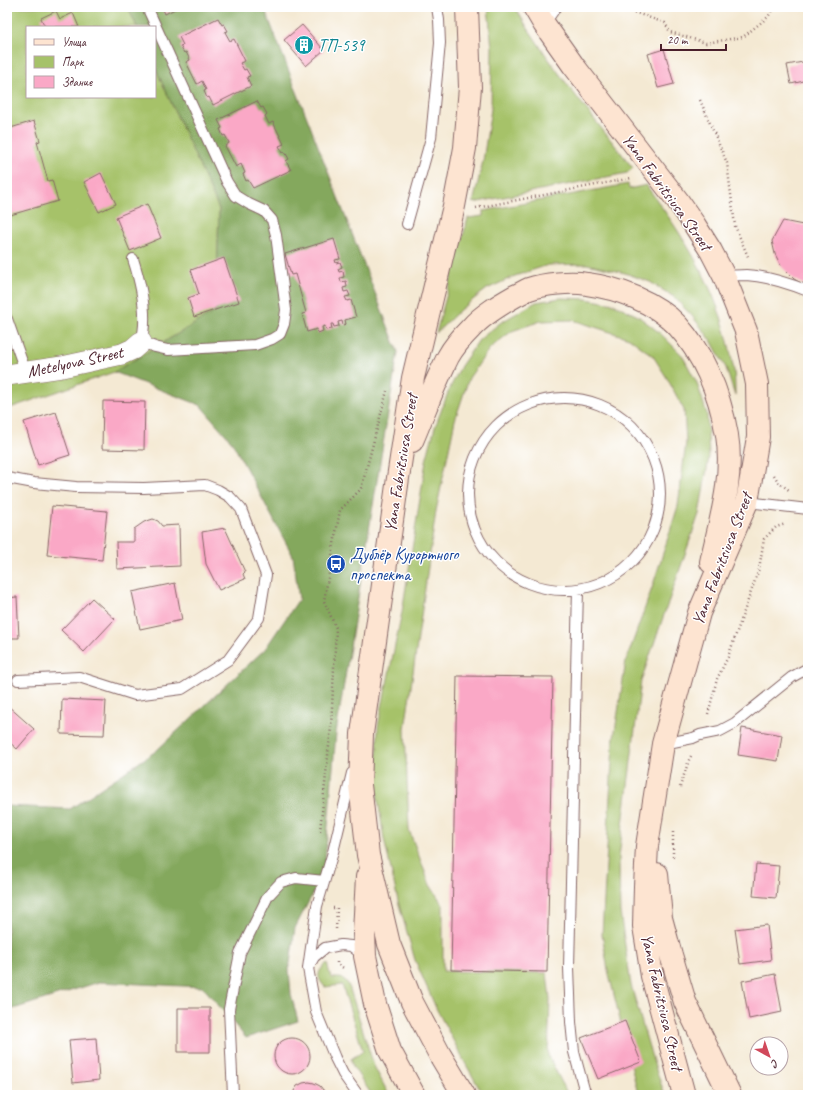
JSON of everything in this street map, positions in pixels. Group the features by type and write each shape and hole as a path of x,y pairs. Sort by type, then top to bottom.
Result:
{"main road":[{"name":"Yana Fabritsiusa Street","path":"464,1095 440,1055 412,1002 390,944 368,855 360,785 362,734 398,478 414,378 454,206 465,148 470,87 467,7"},
{"name":"Yana Fabritsiusa Street","path":"545,13 573,65 694,224 711,251 724,276 746,331 758,384 758,437 747,502 699,613 663,744 647,846 644,926 652,976 684,1095"},
{"path":"398,478 448,356 471,327 498,306 528,289 556,284 585,283 612,288 635,297 655,308 676,324 693,344 708,373 720,403 727,436 729,469 724,501 699,613"},
{"path":"653,804 661,918 685,1002 730,1095"},
{"path":"368,855 364,956 375,1004 390,1051 414,1095"}],"street":[{"name":"Metelyova Street","path":"17,374 62,367 122,354 133,349 141,342"}],"lane":[{"path":"147,7 156,26"},
{"path":"407,224 431,138 440,43 437,7"},
{"path":"133,259 142,295 144,327 141,342 168,350 255,345 272,339 280,334 284,324 286,310 276,235 272,220 264,211 248,204 236,196 227,182 156,27"},
{"path":"724,276 746,275 769,278 808,291"},
{"path":"7,320 17,374"},
{"path":"570,398 589,401 606,407 623,417 636,430 647,445 655,462 660,481 660,500 657,518 651,536 641,552 628,566 613,577 597,586 578,589 559,590 540,587 522,581 506,571 493,558 482,543 474,526 469,508 468,489 471,470 478,452 488,436 501,422 516,411 533,403 551,399 570,398"},
{"path":"7,478 34,483 76,487 144,488 205,485 230,497 241,509 266,575 259,618 228,660 182,689 135,695 79,678 18,680"},
{"path":"747,502 808,509"},
{"path":"578,589 569,968 571,1022 574,1052 587,1095"},
{"path":"663,744 720,731 735,723 792,677 808,668"},
{"path":"358,1095 343,1074 316,1012 308,968 317,906 333,852 362,734"},
{"path":"233,1095 229,1009 240,953 268,896 282,882 296,878 324,881"},
{"path":"308,968 314,957 325,948 341,945 351,946 364,956"}],"path":[{"path":"619,7 665,23 670,32 706,43 743,36 768,17 774,7"},
{"path":"700,100 727,163 735,226 757,276"},
{"path":"473,208 632,177"},
{"path":"319,836 331,727 336,628 324,601 340,510 361,490 387,390"},
{"path":"708,714 717,679 728,657 759,569 764,539 776,527 792,524"},
{"path":"679,794 689,760 694,750"},
{"path":"673,825 673,861"},
{"path":"329,908 336,908 336,936"}],"green space":[{"path":"7,7 128,7 137,26 26,26 26,98 156,98 156,69 219,209 216,311 114,372 7,409"},
{"path":"128,7 264,7 398,352 336,733 324,872 295,928 289,970 291,994 298,1021 246,1038 203,987 99,982 7,1011 7,806 70,809 156,751 265,649 299,599 293,556 232,442 200,405 114,372 216,311 219,209 156,69 156,26 137,26"},
{"path":"488,7 515,7 556,69 633,168 627,173 473,203 483,161 491,109 492,48"},
{"path":"628,184 629,189 646,185 674,224 708,283 724,326 730,350 735,380 735,396 726,368 711,340 693,317 674,297 650,282 625,273 587,264 548,265 515,276 487,289 461,309 436,333 468,218 483,216 483,211"},
{"path":"561,298 586,299 614,304 638,316 660,333 682,355 697,383 707,414 709,457 699,514 641,681 619,857 620,912 631,985 653,1061 665,1095 640,1095 637,1090 608,970 602,934 613,744 626,661 652,588 678,506 686,442 684,410 667,378 653,356 629,338 573,320 541,321 512,331 490,348 469,378 455,420 436,511 405,729 409,830 430,885 443,905 443,971 547,973 550,999 548,1055 568,1095 483,1095 436,1008 415,960 398,901 384,839 376,787 378,726 402,612 426,461 435,427 449,390 461,366 479,340 500,323 536,302"},
{"path":"327,963 331,978 345,980 350,989 374,1066 389,1095 372,1095 353,1067 351,1059 363,1051 342,985 325,987 320,980 319,975 321,969"}],"building":[{"path":"162,7 179,7 165,14"},
{"path":"56,11 60,19 73,13 79,26 45,26 41,18"},
{"path":"218,18 228,31 225,32 230,41 234,39 245,61 240,63 250,76 247,77 251,86 213,105 209,97 207,98 204,91 206,90 202,81 197,84 186,62 190,60 186,52 184,53 180,46 183,45 179,37"},
{"name":"ТП-539","path":"302,25 324,50 306,66 284,40"},
{"path":"664,49 674,84 658,88 648,54"},
{"path":"808,61 808,80 791,84 787,65"},
{"path":"257,101 267,114 265,116 269,124 273,122 284,144 279,146 289,159 286,161 291,170 253,188 248,180 246,181 243,174 245,173 241,164 236,167 225,146 229,143 225,135 223,136 220,129 222,128 218,120"},
{"path":"34,121 40,141 37,142 48,181 52,180 58,201 7,216 7,129"},
{"path":"101,173 116,204 99,212 84,182"},
{"path":"147,204 161,238 130,251 116,217"},
{"path":"783,221 808,226 808,287 794,279 781,266 775,254 772,241"},
{"path":"334,239 340,259 335,260 336,263 340,262 342,267 338,269 339,272 343,271 344,277 340,278 341,282 346,281 347,287 343,288 344,292 348,291 350,296 345,297 347,301 351,300 356,317 345,320 346,324 343,325 342,321 338,322 339,326 334,327 333,324 331,324 332,329 326,330 325,326 322,327 323,331 318,333 317,329 307,332 302,314 306,313 295,274 291,275 285,254"},
{"path":"224,258 239,302 194,317 188,298 199,294 191,270"},
{"path":"103,401 145,402 144,450 102,449"},
{"path":"56,412 70,455 38,465 24,422"},
{"path":"52,506 107,511 102,560 47,555"},
{"path":"153,519 158,521 162,526 179,525 180,566 117,569 116,542 134,542 134,529 144,522"},
{"path":"225,528 245,572 243,574 245,579 219,590 206,564 202,532"},
{"path":"175,583 182,620 140,629 132,592"},
{"path":"17,597 19,638 7,638 7,598"},
{"path":"92,598 115,619 84,652 61,630"},
{"path":"457,676 553,677 547,972 451,970"},
{"path":"62,699 106,701 104,735 61,734"},
{"path":"7,705 34,729 17,749 7,740"},
{"path":"742,728 782,735 778,761 738,755"},
{"path":"756,864 779,866 776,898 753,896"},
{"path":"767,925 771,960 740,964 735,929"},
{"path":"775,974 782,1012 749,1019 742,981"},
{"path":"178,1008 210,1008 210,1052 178,1052"},
{"path":"625,1021 641,1062 598,1079 581,1038"},
{"path":"96,1038 99,1080 73,1083 69,1040"},
{"path":"292,1038 302,1041 307,1046 310,1056 307,1066 302,1071 292,1074 282,1071 277,1066 274,1056 277,1046 282,1041"},
{"path":"309,1082 320,1086 325,1095 292,1095 297,1086"}],"place":[{"name":"ТП-539","path":"304,45"},
{"name":"Дублёр Курортного проспекта","path":"336,564"}]}
